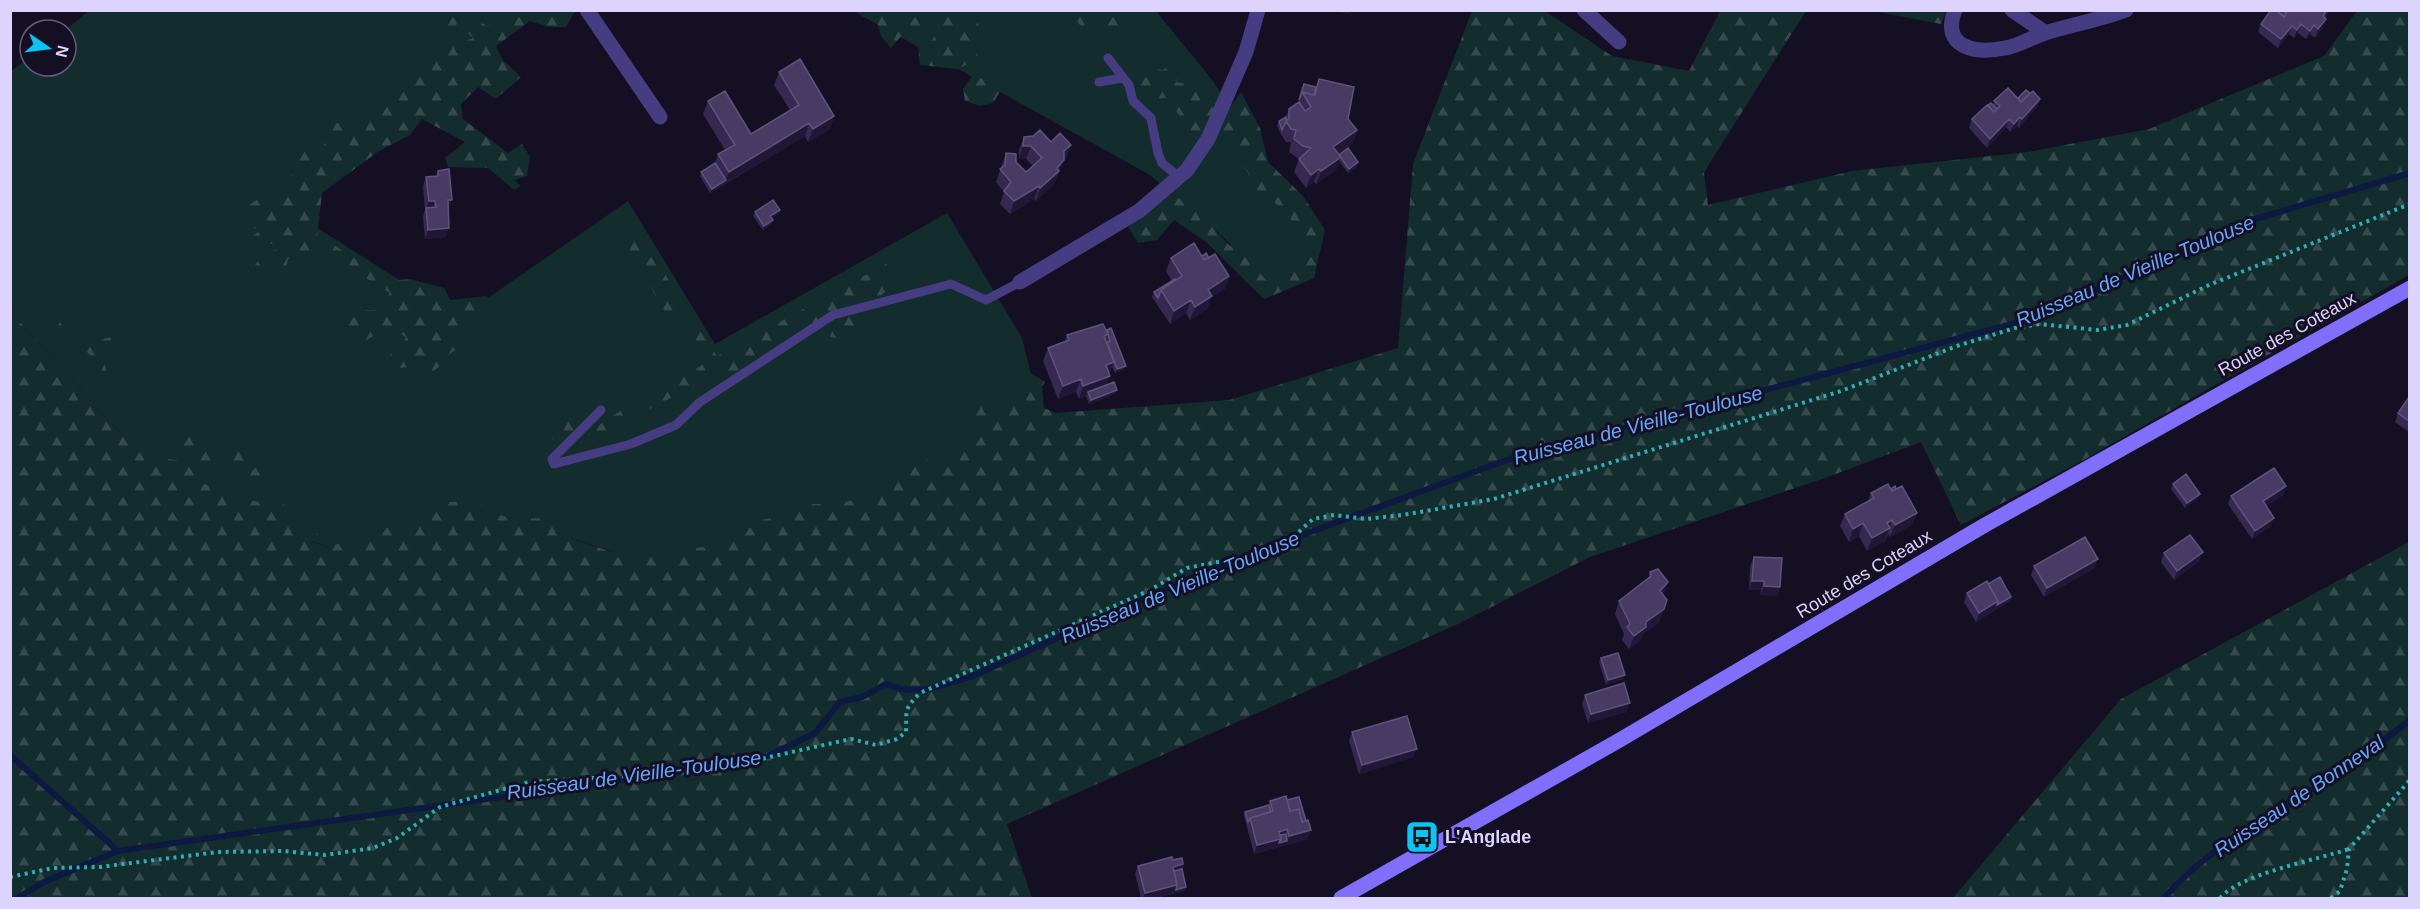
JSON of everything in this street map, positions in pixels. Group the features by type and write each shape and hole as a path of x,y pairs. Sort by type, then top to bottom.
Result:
{"street":[{"path":"587,10 660,117"},
{"path":"1020,282 1139,211 1187,170 1208,139 1246,52 1257,10"},
{"path":"1584,10 1619,42"},
{"path":"1955,10 1950,26 1954,40 1965,47 1983,50 2006,48 2046,33 2096,22 2126,10"},
{"path":"2012,10 2046,33"},
{"name":"Route des Coteaux","path":"1341,898 1618,741 1985,525 2409,288"}],"lane":[{"path":"1108,58 1129,86 1133,100 1152,118 1162,163 1179,177"},
{"path":"1100,82 1123,78"},
{"path":"602,410 552,459 554,464 631,444 676,425 700,402 833,315 951,284 986,300 1020,282"}],"path":[{"path":"10,877 53,868 100,867 218,852 283,851 325,855 373,848 397,838 440,807 529,782 706,771 851,739 876,745 897,739 906,732 904,718 909,704 920,693 1150,590 1187,568 1268,552 1291,539 1313,519 1334,515 1366,519 1494,499 1841,391 1957,346 2015,328 2040,324 2097,330 2127,325 2209,285 2409,204"},
{"path":"2220,898 2226,891 2246,880 2349,849 2409,780"},
{"path":"2331,898 2340,891 2347,868 2349,849"}],"green space":[{"path":"1141,10 1136,20 1125,31 1113,30 1103,21 1095,27 1083,30 1071,11"},
{"path":"1946,10 1941,24 1873,11"},
{"path":"89,11 522,11 280,204 459,318 628,201 715,344 947,213 1022,338 1041,414 912,490 664,568 464,504 328,547 175,494 11,312 10,72 18,66 18,78 78,78 78,20"},
{"path":"448,11 474,11 479,22 489,26 498,19 496,11 575,11 566,27 548,27 530,21 496,46 502,59 521,77 496,99 478,87 461,104 463,119 508,153 522,144 530,157 527,176 514,180 521,186 514,190 488,168 448,167 445,158 465,142 422,119 410,135 379,151 322,193 315,254 300,261 288,259 286,268 267,271 255,265 263,254 284,247 277,243 252,247 246,241 265,227 246,229 243,211 251,203 281,189 287,183 300,165 291,156 303,148 309,157 321,154 332,121 342,125 346,133 365,114 437,58 434,52 473,38 463,29 466,17 457,19 456,30 441,39 436,20"},
{"path":"853,11 1156,11 1213,81 1311,229 1306,270 1273,287 1220,234 1150,175"},
{"path":"861,11 928,11 930,27 903,34 891,48 881,36 877,22 861,16"},
{"path":"956,11 968,12 980,26 975,44 979,60 956,69 920,65 918,46 933,39 942,16"},
{"path":"1472,11 1545,11 1612,56 1689,71 1720,11 1806,11 1704,172 1708,205 1852,171 2028,152 2149,129 2324,56 2357,11 2409,11 2409,275 2087,458 1961,525 1921,442 1825,478 1590,557 1458,624 1007,824 1032,898 11,898 11,312 139,454 141,451 162,458 183,461 216,446 231,451 245,447 256,452 254,464 248,468 234,468 229,462 218,469 207,467 199,471 195,479 211,487 209,495 216,498 229,490 240,499 262,502 276,494 284,498 284,508 277,514 281,521 309,532 318,533 312,542 328,547 434,513 440,502 475,502 490,509 491,512 512,519 548,518 570,538 609,551 677,561 684,552 692,548 725,541 760,520 780,517 813,504 838,504 864,497 879,483 895,480 900,462 919,456 939,465 958,451 970,437 969,413 982,403 1021,400 1019,386 1031,373 1045,382 1042,387 1044,408 1056,413 1229,400 1398,348 1413,164"},
{"path":"1188,60 1176,82 1188,84 1199,95 1219,90 1217,115 1211,125 1188,135 1180,116 1166,98 1151,99 1130,91 1133,79 1145,68 1162,70"},
{"path":"973,75 986,81 1000,75 1006,82 993,103 980,106 965,101 963,89"},
{"path":"1241,92 1260,128 1268,162 1303,196 1325,230 1314,278 1264,299 1206,242 1174,220 1157,240 1138,243 1128,227 1171,194 1200,210 1212,227 1229,245 1240,250 1266,280 1299,267 1302,235 1283,209 1257,190 1228,135 1217,126"},
{"path":"637,230 717,356 912,250 895,268 893,285 877,299 857,302 861,314 858,324 866,327 851,341 831,337 819,324 729,377 723,370 596,438 590,434 605,420 704,364 680,330 691,326 684,312 669,319 624,240"},
{"path":"320,236 389,281 410,279 444,288 450,300 486,296 496,304 474,315 464,331 460,347 449,354 443,364 429,374 416,375 408,367 385,369 382,364 406,338 398,331 385,329 355,347 343,341 341,320 354,310 374,310 390,293 318,248"},
{"path":"72,313 81,316 80,320 76,328 65,336 58,326 61,319"},
{"path":"111,337 111,357 104,361 108,377 97,378 94,359 87,352 89,343"},
{"path":"562,413 575,421 576,434 569,440 554,440 548,433 550,423"},
{"path":"183,434 195,435 197,445 190,450 176,451 176,445 173,442"},
{"path":"257,467 267,469 274,474 264,490 256,492 252,491 249,473"},
{"path":"2409,542 2409,898 1953,898 2121,699"}],"building":[{"path":"2271,10 2276,10 2284,17 2288,10 2327,10 2323,16 2326,19 2318,29 2314,25 2310,31 2301,24 2297,30 2292,26 2281,39 2261,24"},
{"path":"2276,10 2283,10 2286,13 2284,17"},
{"path":"800,59 834,116 813,129 809,123 729,172 718,154 735,145 708,101 725,91 751,134 799,105 779,72"},
{"path":"1319,79 1354,87 1348,119 1357,130 1333,147 1341,157 1311,175 1299,159 1311,148 1303,146 1294,139 1296,130 1291,129 1286,121 1289,118 1289,109 1299,102 1305,111 1311,107 1302,92 1315,95"},
{"path":"1304,84 1316,87 1314,95 1302,92 1299,100"},
{"path":"2008,88 2021,102 2033,91 2040,99 2022,119 2020,117 2014,124 2009,119 1990,139 1972,119 1987,105 1994,112 2000,106 1994,101"},
{"path":"2026,90 2030,93 2021,102 2018,98"},
{"path":"1991,103 1997,109 1994,112 1988,105"},
{"path":"1286,117 1286,122 1282,130 1279,121"},
{"path":"1040,130 1051,142 1060,133 1071,145 1064,151 1064,160 1057,168 1059,171 1040,188 1039,186 1014,201 1004,191 1011,182 1000,169 1005,165 1006,153 1016,154 1016,162 1026,172 1042,158 1031,146 1023,146 1024,137 1033,136"},
{"path":"1348,148 1358,162 1349,169 1339,155"},
{"path":"715,163 726,180 712,189 701,172"},
{"path":"449,169 452,200 448,200 449,228 428,230 426,208 436,207 435,201 429,201 426,177 438,176 438,171"},
{"path":"773,200 780,210 770,216 773,220 764,226 755,212"},
{"path":"1194,243 1204,260 1215,254 1229,276 1208,290 1212,296 1195,307 1191,300 1174,311 1161,290 1182,276 1171,258"},
{"path":"1206,253 1209,258 1204,260 1202,256"},
{"path":"1175,279 1161,290 1158,298 1154,292"},
{"path":"1103,324 1108,334 1104,336 1114,362 1106,365 1110,376 1083,386 1081,379 1063,386 1048,348 1069,340 1067,335"},
{"path":"1111,328 1126,366 1117,369 1107,342 1110,341 1107,330"},
{"path":"1114,382 1117,390 1091,400 1088,392"},
{"path":"2409,397 2409,421 2398,413"},
{"path":"2274,468 2286,486 2263,501 2274,518 2255,531 2231,496"},
{"path":"2186,474 2200,494 2187,503 2173,484"},
{"path":"1888,484 1892,491 1902,486 1917,513 1895,525 1892,520 1887,523 1890,528 1872,538 1863,523 1853,529 1845,514 1874,498 1871,493"},
{"path":"2190,535 2203,552 2177,571 2164,553"},
{"path":"2085,537 2098,559 2047,588 2034,566"},
{"path":"1754,557 1782,558 1780,587 1764,586 1764,581 1752,581"},
{"path":"1658,569 1668,582 1660,591 1667,600 1664,609 1646,622 1646,627 1634,636 1627,627 1630,624 1619,601 1651,576 1650,572"},
{"path":"2000,577 2011,597 1997,605 1998,601 1988,584"},
{"path":"1987,581 1998,601 1979,613 1967,593"},
{"path":"1618,653 1625,675 1608,680 1601,658"},
{"path":"1624,683 1630,703 1591,714 1585,695"},
{"path":"1407,716 1417,749 1362,765 1352,732"},
{"path":"1286,796 1290,811 1299,809 1302,822 1308,820 1311,830 1289,836 1287,829 1279,832 1281,839 1257,845 1250,818 1273,811 1270,801"},
{"path":"1299,797 1306,821 1302,822 1299,809 1290,811 1287,800"},
{"path":"1269,805 1271,812 1250,818 1248,822 1245,812"},
{"path":"1427,825 1429,829 1420,835 1418,830"},
{"path":"1286,834 1287,841 1279,843 1280,835"},
{"path":"1172,857 1173,860 1182,858 1183,864 1173,867 1177,885 1145,893 1138,866"},
{"path":"1182,869 1186,887 1176,890 1174,871"}],"waterway":[{"name":"Ruisseau de Vieille-Toulouse","path":"17,898 44,882 118,851 700,769 768,756 815,733 840,702 862,697 886,684 908,690 930,689 973,676 1215,567 1515,457 2023,321 2055,309 2235,225 2410,173"},
{"name":"Ruisseau de Bonneval","path":"2164,898 2183,878 2227,843 2355,763 2410,720"},
{"path":"10,755 118,851"}],"place":[{"name":"L'Anglade","path":"1422,837"}]}
